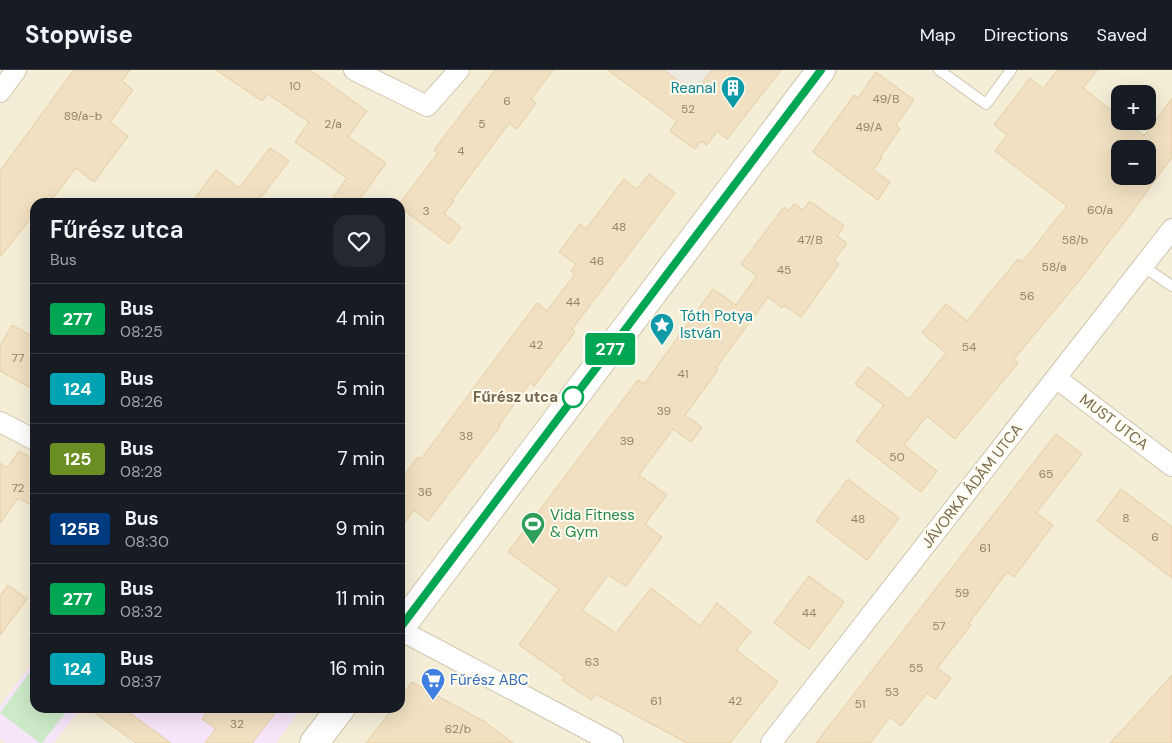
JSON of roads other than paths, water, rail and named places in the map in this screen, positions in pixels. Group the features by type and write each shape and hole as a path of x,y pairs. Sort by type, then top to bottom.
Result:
{"street":[{"path":"0,92 16,70"},
{"path":"354,70 427,106 459,70"},
{"path":"405,622 820,70"},
{"name":"JÁVORKA ÁDÁM UTCA","path":"771,743 1172,230"},
{"name":"MUST UTCA","path":"1056,378 1172,466"},
{"path":"0,422 30,437"},
{"path":"405,632 613,743"},
{"path":"314,743 337,713"}],"lane":[{"path":"939,70 986,104 1011,70"},
{"path":"1144,267 1172,286"}],"place":[{"name":"Reanal","path":"733,109"},
{"name":"Tóth Potya István","path":"662,346"},
{"name":"Fűrész utca","path":"573,397"},
{"name":"Vida Fitness & Gym","path":"533,545"},
{"name":"Fűrész ABC","path":"433,701"}]}
